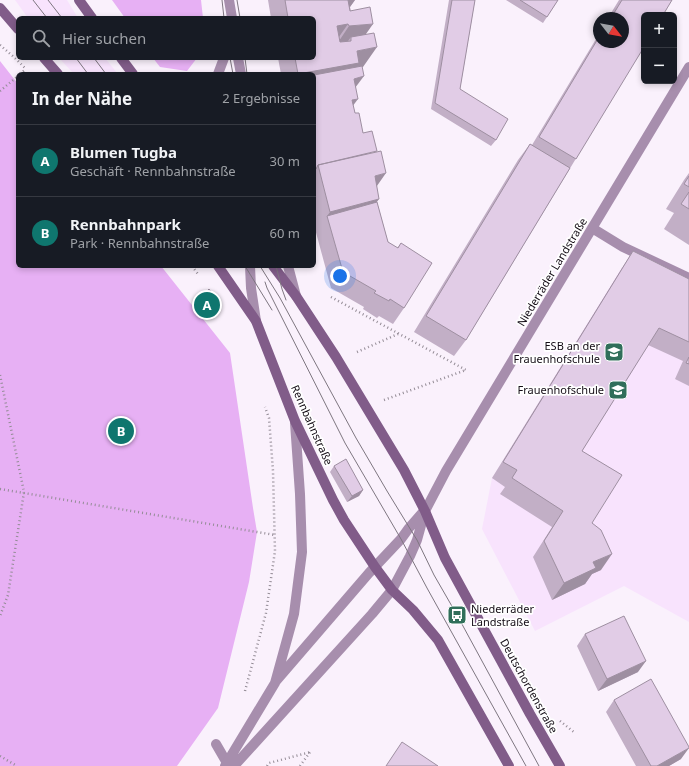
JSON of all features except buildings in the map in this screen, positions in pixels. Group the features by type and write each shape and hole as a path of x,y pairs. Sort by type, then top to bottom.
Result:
{"main road":[{"path":"79,0 91,16"},
{"path":"0,8 16,27"},
{"path":"46,60 56,72"},
{"path":"122,60 132,72"},
{"name":"Rennbahnstraße","path":"219,268 256,321 295,421 333,500 374,567 392,590"},
{"path":"275,268 296,296 336,357 404,470 425,511"},
{"name":"Deutschordenstraße","path":"425,511 444,558 560,766"},
{"path":"392,590 413,610 438,640 509,766"}],"street":[{"path":"229,0 232,16"},
{"path":"219,72 223,60"},
{"path":"238,60 240,72"},
{"name":"Niederräder Landstraße","path":"229,765 372,614 392,590 417,540 425,511 450,465 689,67"},
{"path":"592,228 623,247 689,278"},
{"path":"250,268 251,288 256,321"},
{"path":"289,268 296,296"},
{"name":"Niederräder Landstraße","path":"275,683 294,614 302,552 299,463 295,421"},
{"name":"Niederräder Landstraße","path":"229,765 275,683 374,567 425,511"},
{"path":"216,744 229,765"}],"path":[{"path":"0,45 16,59"},
{"path":"17,60 29,72"},
{"path":"22,72 26,69"},
{"path":"0,91 16,78"},
{"path":"331,297 466,370 383,400"},
{"path":"356,352 398,334"},
{"path":"0,375 24,492 8,595 0,616"},
{"path":"243,696 266,613 275,551 273,471 269,418 264,404"},
{"path":"0,489 275,535"},
{"path":"267,766 269,764 311,752 300,766"},
{"path":"0,756 17,766"}],"shaded area":[{"path":"15,0 67,0 77,16 27,16"},
{"path":"112,0 201,0 203,16 124,16"},
{"path":"61,60 107,60 116,72 72,72"},
{"path":"155,60 195,60 187,71 160,67"},
{"path":"0,61 16,81 16,268 163,268 230,353 257,532 249,582 218,708 177,766 0,766"},
{"name":"Frauenhofschule","path":"622,267 689,301 689,622 624,586 535,631 482,529 492,478"}],"tram line":[{"path":"33,0 45,16"},
{"path":"48,0 60,16"},
{"path":"222,0 224,16"},
{"path":"237,0 240,16"},
{"path":"78,60 86,72"},
{"path":"96,60 104,72"},
{"path":"230,60 233,72"},
{"path":"245,60 247,72"},
{"path":"246,268 272,310"},
{"path":"261,268 280,298 356,438 417,540 434,575 539,766"},
{"path":"277,268 286,300"},
{"path":"265,282 345,443 401,539 526,766"}],"place":[{"name":"Blumen Tugba","path":"207,305"},
{"name":"ESB an der Frauenhofschule","path":"614,352"},
{"name":"Frauenhofschule","path":"618,390"},
{"name":"Rennbahnpark","path":"121,431"},
{"name":"Niederräder Landstraße","path":"457,615"}]}
